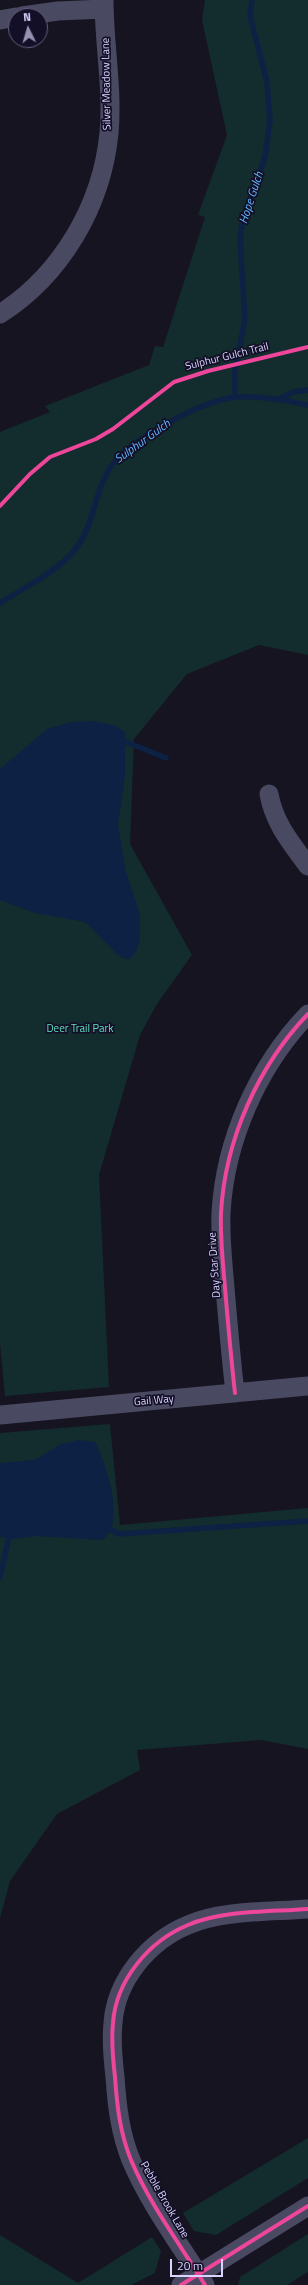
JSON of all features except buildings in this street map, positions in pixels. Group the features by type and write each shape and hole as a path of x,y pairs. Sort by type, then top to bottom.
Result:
{"street":[{"path":"48,12 104,4"},
{"name":"Silver Meadow Lane","path":"0,314 32,289 48,274 82,223 96,193 109,133 104,4"},
{"path":"269,794 274,814 281,829 308,866"},
{"name":"Day Star Drive","path":"235,1393 221,1229 226,1178 237,1130 255,1090 287,1039 308,1014"},
{"name":"Gail Way","path":"0,1415 308,1386"},
{"name":"Pebble Brook Lane","path":"202,2280 145,2188 131,2160 123,2137 118,2110 113,2055 112,2024 116,2004 123,1985 137,1964 152,1948 176,1930 189,1924 215,1917 308,1909"},
{"path":"181,2285 202,2280 308,2206"}],"green space":[{"name":"Deer Trail Park","path":"205,0 308,0 308,655 259,645 187,674 134,739 130,844 192,955 157,1004 140,1035 99,1175 109,1387 5,1396 0,1343 0,432 50,412 45,406 149,365 155,346 163,347 205,217 198,215 227,135 202,20"},
{"path":"110,1424 120,1525 308,1508 308,1749 261,1740 137,1750 140,1770 57,1814 10,1881 0,1918 0,1433"},
{"path":"308,2138 308,2178 216,2235 194,2231 183,2213"},
{"path":"308,2234 308,2272 287,2285 238,2285 240,2277"},
{"path":"0,2235 78,2283 152,2237 161,2251 155,2273 131,2285 0,2285"}],"water":[{"path":"93,721 113,725 125,732 125,776 118,825 126,872 140,915 140,939 136,952 130,959 123,958 117,954 85,922 35,913 0,900 0,769 47,729 71,722"},
{"path":"79,1440 95,1442 109,1478 114,1508 113,1521 109,1532 102,1540 35,1536 14,1539 0,1537 0,1463 35,1460 61,1444"}],"waterway":[{"name":"Hope Gulch","path":"235,397 235,371 245,319 240,239 242,224 265,157 270,121 267,82 250,16 252,0"},
{"path":"280,398 294,392 308,390"},
{"name":"Sulphur Gulch","path":"0,603 49,573 74,551 86,531 101,486 112,465 121,455 151,433 169,422 205,405 236,397 254,397 308,405"},
{"path":"119,739 166,758"},
{"path":"105,1527 119,1534 308,1521"},
{"path":"0,1577 10,1533"}],"cycle path":[{"name":"Sulphur Gulch Trail","path":"0,506 30,474 50,457 96,439 113,429 174,382 208,371 308,347"},
{"path":"235,1393 221,1241 221,1213 229,1158 247,1106 260,1081 290,1034 308,1014"},
{"path":"205,2285 147,2193 127,2150 120,2119 113,2057 112,2030 115,2007 120,1992 137,1964 160,1941 174,1932 201,1920 231,1914 308,1909"},
{"path":"181,2285 308,2206"}]}
